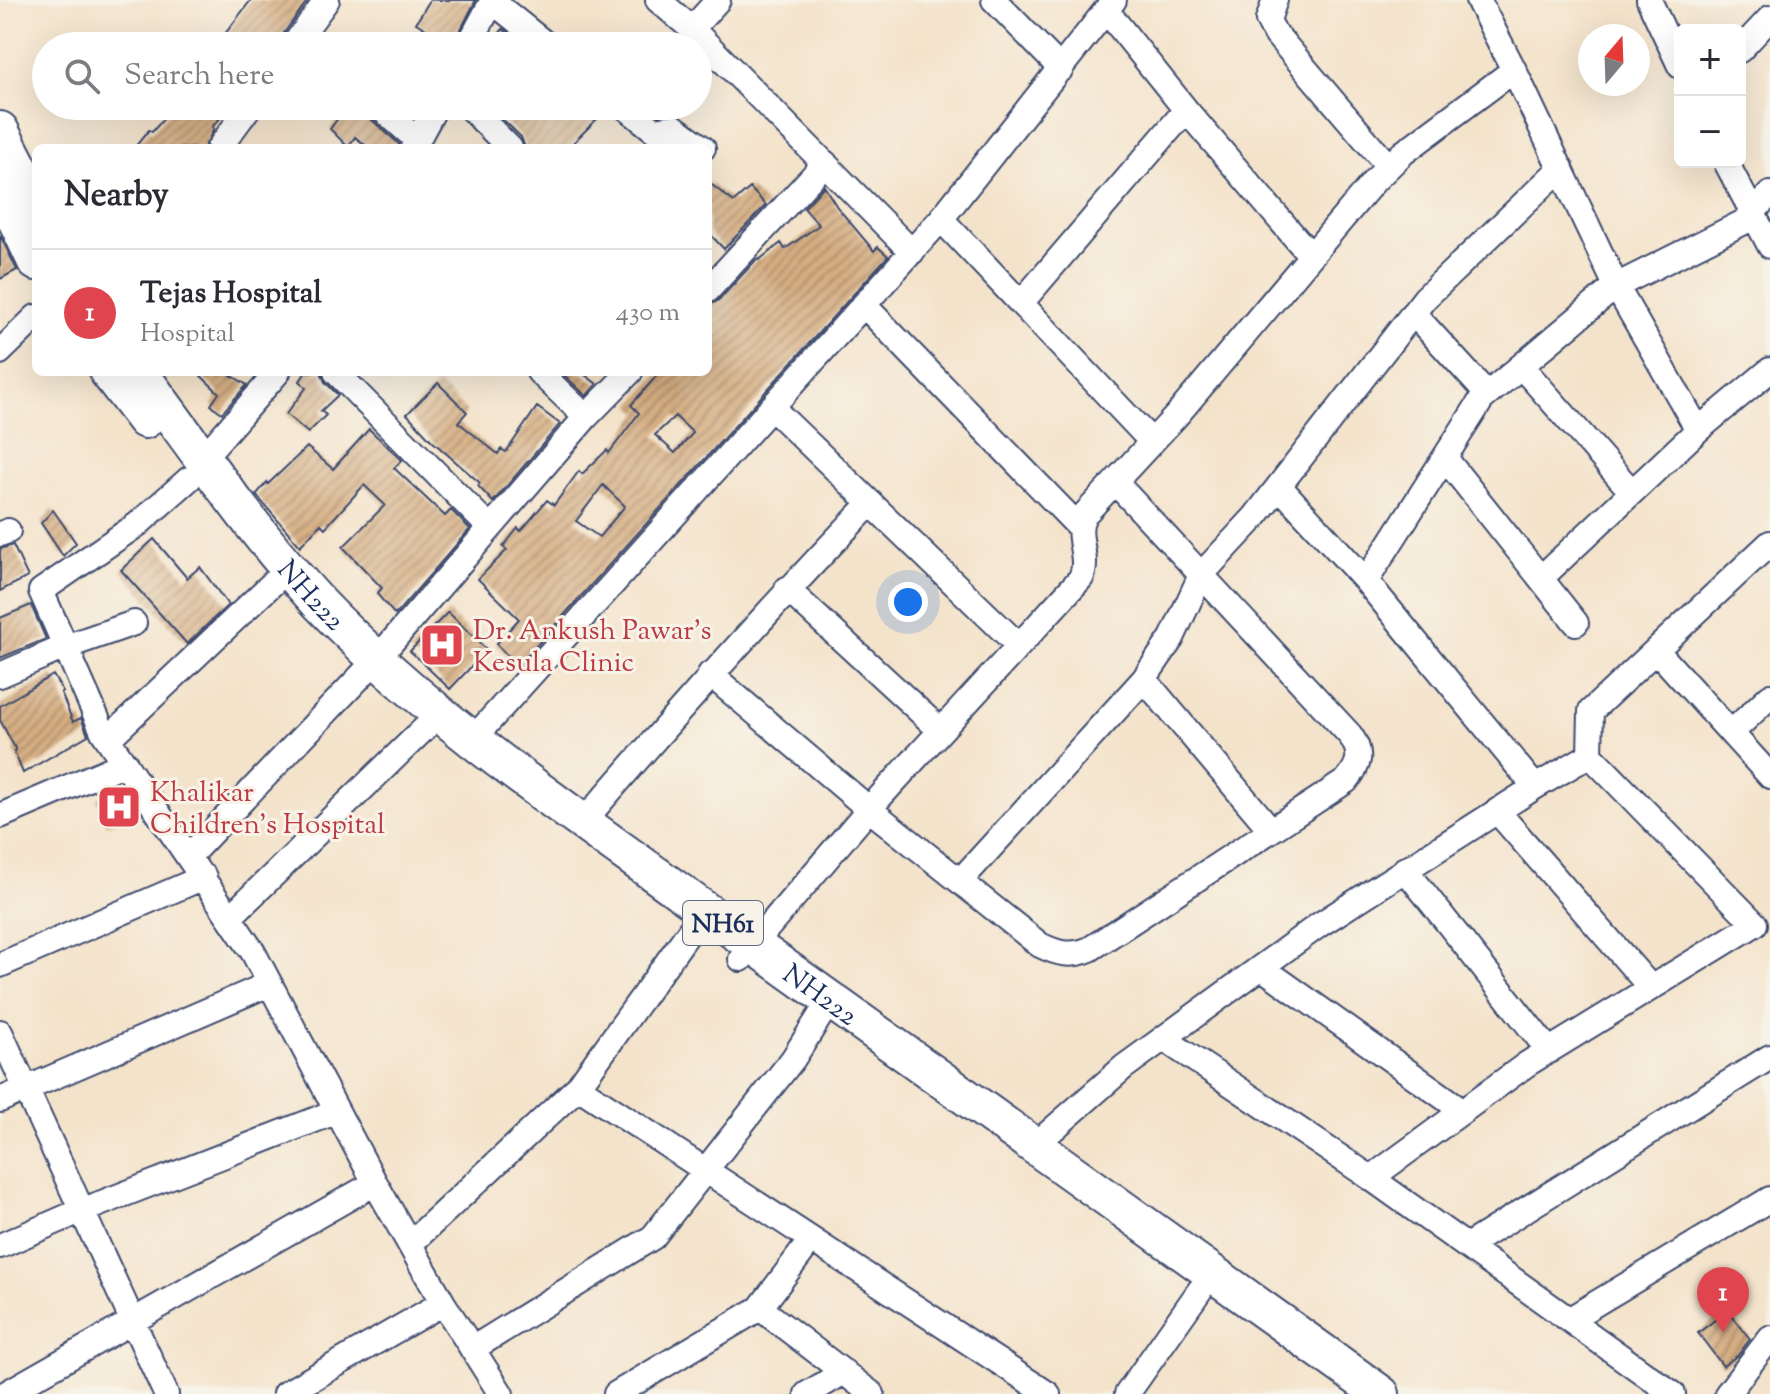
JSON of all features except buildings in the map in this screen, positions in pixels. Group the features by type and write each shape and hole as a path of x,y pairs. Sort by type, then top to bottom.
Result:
{"highway":[{"path":"0,130 32,192"},
{"path":"0,186 32,254"},
{"name":"NH222","path":"112,376 294,574 425,728 449,748 694,925 747,952 1035,1145 1381,1394"},
{"name":"NH222","path":"141,376 196,468 274,582 300,614 583,822 747,952 820,1016 1345,1394"}],"street":[{"path":"309,32 327,0"},
{"path":"658,0 695,32"},
{"path":"692,29 718,0"},
{"path":"994,0 1061,69"},
{"path":"1275,0 1268,20 1274,32 1388,166"},
{"path":"1478,0 1616,286 1698,430"},
{"path":"1649,0 1674,53"},
{"path":"475,32 492,1 531,32"},
{"path":"473,739 941,219 1110,5 1186,110 1311,256"},
{"path":"1746,44 1770,18"},
{"path":"712,49 912,252"},
{"path":"747,952 869,809 1017,644 1081,578 1085,564 1080,528 1085,514 1251,329 1388,166 1514,70"},
{"path":"1021,303 1186,110"},
{"path":"222,144 240,120"},
{"path":"392,120 415,144 428,120"},
{"path":"482,120 506,144"},
{"path":"642,120 654,130 674,127 696,144"},
{"path":"712,286 825,163"},
{"path":"960,881 1144,679 1172,638 1201,575 1279,486 1413,313 1457,266 1561,168"},
{"path":"1729,168 1770,246"},
{"path":"1366,581 1487,394 1616,286 1753,215 1770,194"},
{"path":"941,219 1152,442"},
{"path":"864,305 1080,528"},
{"path":"1413,313 1487,394"},
{"path":"0,352 32,321"},
{"path":"1521,366 1632,492"},
{"path":"1541,578 1698,430 1770,370"},
{"path":"275,376 196,468 138,524 41,591 108,739 253,952 335,1112 443,1303 501,1394"},
{"path":"340,376 489,527"},
{"path":"543,376 586,417"},
{"path":"189,856 370,666 586,417 626,376"},
{"path":"772,408 1017,644"},
{"path":"1445,458 1576,623"},
{"path":"710,674 869,809 1040,945 1066,955 1079,954 1346,781 1360,758 1358,746 1115,482"},
{"path":"1279,486 1366,581 1535,787"},
{"path":"583,822 710,674 871,503"},
{"path":"1371,1178 1549,1051 1762,917 1590,755 1591,711 1770,543"},
{"path":"108,739 274,582"},
{"path":"787,589 940,730"},
{"path":"0,675 65,647 134,623"},
{"path":"1656,650 1770,776"},
{"path":"1144,679 1271,830"},
{"path":"1732,732 1770,696"},
{"path":"230,917 425,728"},
{"path":"1035,1145 1124,1067 1319,925 1590,755"},
{"path":"0,816 125,763"},
{"path":"1497,811 1651,988"},
{"path":"1405,869 1549,1051"},
{"path":"0,965 204,877"},
{"path":"410,1244 578,1087 694,925"},
{"path":"1261,967 1463,1111"},
{"path":"0,1100 269,984"},
{"path":"472,1349 653,1237 793,1059 820,1016"},
{"path":"0,1032 166,1394"},
{"path":"1164,1039 1371,1178 1673,1394"},
{"path":"1467,1246 1770,1057"},
{"path":"578,1087 1048,1394"},
{"path":"0,1246 83,1210 335,1112"},
{"path":"5,1394 375,1183"},
{"path":"1570,1319 1770,1199"},
{"path":"616,1394 760,1308 811,1240"},
{"path":"1127,1394 1200,1290"},
{"path":"285,1394 443,1303"},
{"path":"760,1308 872,1394"},
{"path":"1727,1394 1770,1338"},
{"path":"807,1394 844,1372"}],"place":[{"name":"Dr. Ankush Pawar's Kesula Clinic","path":"442,645"},
{"name":"Khalikar Children's Hospital","path":"119,807"},
{"name":"Tejas Hospital","path":"1723,1333"}]}
